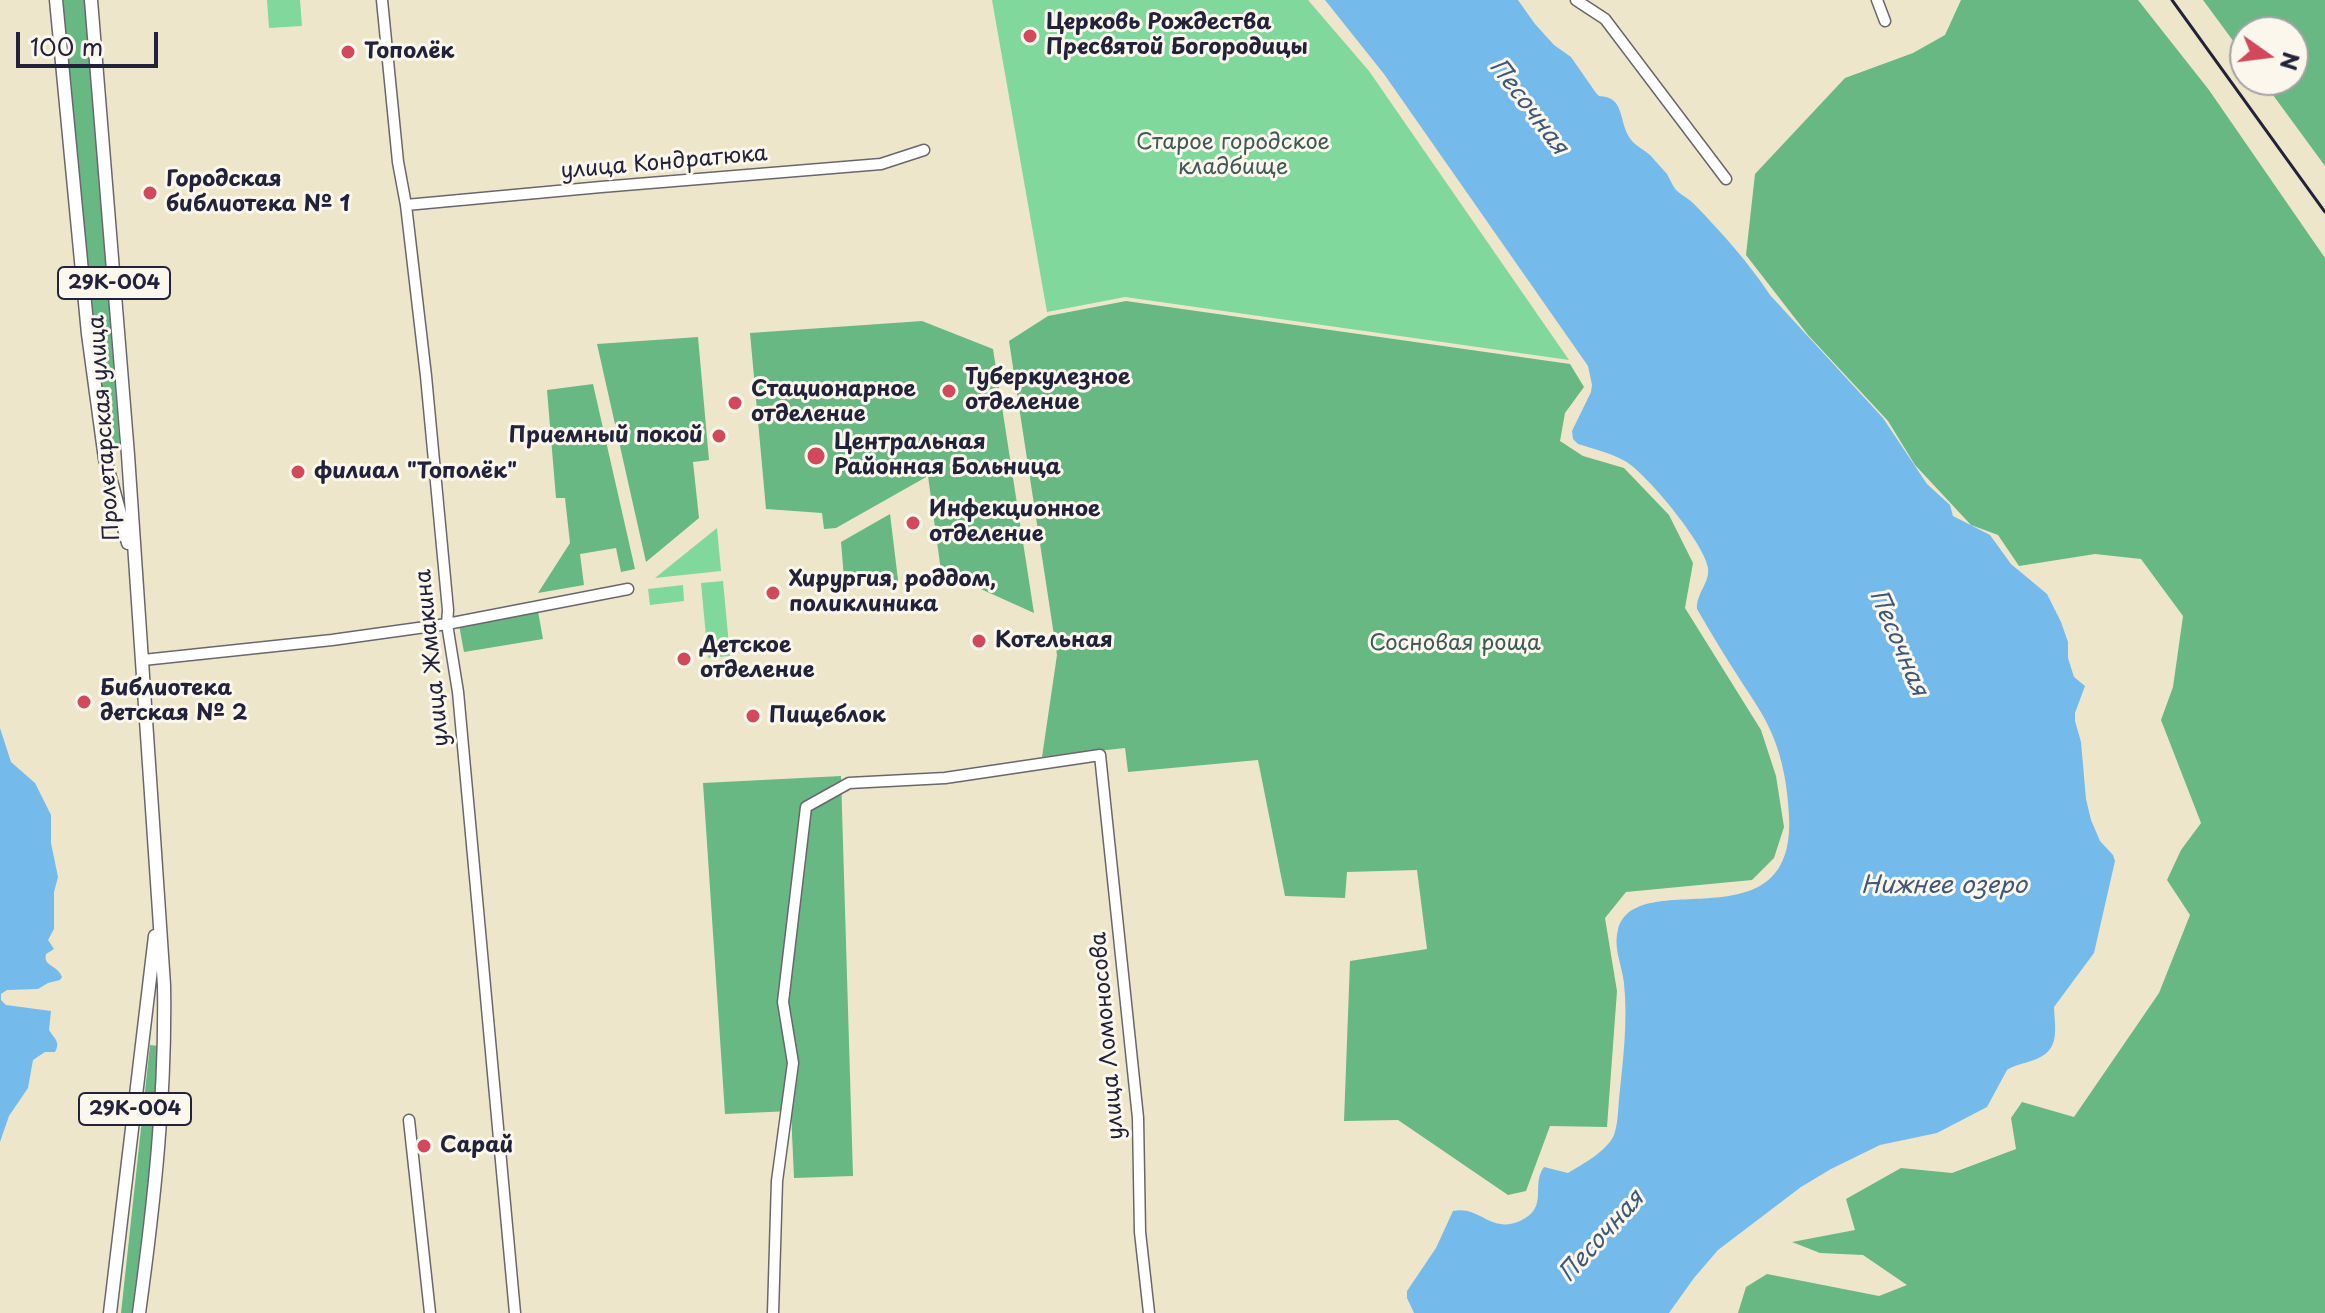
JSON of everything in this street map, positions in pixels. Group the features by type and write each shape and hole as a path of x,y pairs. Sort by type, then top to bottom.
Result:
{"main road":[{"name":"Пролетарская улица","path":"56,0 88,334 105,459 135,566"},
{"name":"Пролетарская улица","path":"91,0 128,455 164,985 165,1037 155,1188 139,1313"},
{"path":"105,459 128,455"},
{"name":"Пролетарская улица","path":"110,1313 159,905"},
{"path":"144,1035 165,1037"}],"street":[{"name":"улица Жмакина","path":"382,0 398,162 406,205 430,418 447,624 459,705 515,1313"},
{"path":"1576,0 1605,19 1726,179"},
{"path":"1877,0 1885,21"},
{"name":"улица Кондратюка","path":"406,205 881,164 924,150"},
{"path":"143,660 447,624 628,589"},
{"name":"улица Ломоносова","path":"773,1313 777,1181 793,1063 783,1002 806,807 849,783 945,778 1100,755 1138,1118 1140,1232 1149,1313"},
{"path":"409,1120 430,1313"}],"green space":[{"path":"61,0 85,0 120,448 109,449 91,305"},
{"path":"267,0 300,0 302,26 269,28"},
{"name":"Старое городское кладбище","path":"992,0 1308,0 1369,71 1569,360 1125,297 1047,312"},
{"path":"1961,0 2138,0 2209,90 2325,258 2325,1313 1738,1313 1746,1287 1767,1274 1879,1296 1907,1285 1863,1255 1820,1253 1792,1242 1855,1230 1846,1199 1901,1168 1952,1173 2016,1149 2011,1118 2022,1102 2074,1117 2159,993 2190,915 2167,880 2181,850 2201,823 2161,720 2173,687 2183,616 2141,559 2095,554 2019,566 1998,535 1971,525 1915,465 1888,421 1808,335 1746,255 1755,174 1845,78 1913,53 1945,35"},
{"path":"2203,0 2325,0 2325,166 2274,96 2309,96 2309,16 2229,16 2229,35"},
{"name":"Сосновая роща","path":"1126,301 1570,364 1584,387 1565,413 1560,441 1583,456 1624,468 1669,515 1693,563 1685,608 1761,730 1776,776 1784,827 1774,858 1752,880 1626,892 1605,918 1617,991 1607,1127 1550,1126 1526,1191 1508,1195 1398,1120 1344,1121 1350,961 1427,949 1417,870 1347,872 1345,898 1285,896 1258,760 1128,772 1125,748 1042,757 1057,655 1009,341 1048,316"},
{"path":"922,321 993,349 1034,613 941,571 928,476 836,528 824,529 822,513 766,509 750,333"},
{"path":"698,337 709,460 693,462 699,518 646,562 597,344"},
{"path":"593,384 635,569 621,572 616,548 580,554 584,585 538,593 570,543 565,498 556,498 547,390"},
{"path":"890,514 899,588 844,578 841,542"},
{"path":"717,528 721,571 655,578"},
{"path":"723,581 730,656 708,658 701,583"},
{"path":"683,585 684,601 650,605 648,589"},
{"path":"538,611 543,639 464,652 459,625"},
{"path":"841,776 853,1176 794,1178 791,1111 725,1114 703,783"},
{"path":"150,1045 159,1046 148,1187 132,1313 121,1313"}],"water":[{"name":"Нижнее озеро","path":"1325,0 1518,0 1554,45 1571,57 1596,93 1614,101 1632,141 1651,156 1676,190 1715,226 1770,295 1883,418 1927,484 1950,505 1953,516 1990,535 2011,564 2047,594 2068,642 2068,658 2074,677 2085,686 2075,721 2081,742 2086,799 2100,841 2115,861 2094,953 2054,1007 2052,1047 2041,1057 2007,1070 1987,1107 1937,1133 1880,1145 1801,1187 1718,1250 1669,1313 1414,1313 1407,1298 1407,1291 1436,1248 1453,1211 1470,1212 1501,1224 1520,1221 1529,1215 1537,1203 1540,1174 1544,1167 1568,1173 1594,1157 1614,1135 1625,1026 1624,983 1617,943 1618,930 1630,911 1653,903 1742,893 1767,881 1784,857 1789,817 1782,764 1769,727 1697,609 1708,568 1697,543 1673,510 1634,468 1620,458 1578,444 1573,439 1572,431 1591,392 1588,366 1384,74"},
{"path":"0,728 11,762 35,783 51,815 51,843 58,877 54,892 54,929 48,940 54,949 46,954 46,958 62,977 38,989 7,990 1,994 1,1000 6,1005 51,1011 49,1030 57,1045 55,1052 45,1052 33,1060 28,1088 9,1116 0,1142"}],"railway":[{"path":"2172,0 2325,212"}],"place":[{"name":"Церковь Рождества Пресвятой Богородицы","path":"1030,36"},
{"name":"Тополёк","path":"348,52"},
{"name":"Городская библиотека № 1","path":"150,193"},
{"name":"Туберкулезное отделение","path":"949,391"},
{"name":"Стационарное отделение","path":"735,403"},
{"name":"Приемный покой","path":"719,436"},
{"name":"Центральная Районная Больница","path":"816,456"},
{"name":"филиал \"Тополёк\"","path":"298,472"},
{"name":"Инфекционное отделение","path":"913,523"},
{"name":"Хирургия, роддом, поликлиника","path":"773,593"},
{"name":"Котельная","path":"979,641"},
{"name":"Детское отделение","path":"684,659"},
{"name":"Библиотека детская № 2","path":"84,702"},
{"name":"Пищеблок","path":"753,716"},
{"name":"Сарай","path":"424,1146"}],"water label":[{"name":"Песочная","path":"1528,107"},
{"name":"Песочная","path":"1898,643"},
{"name":"Песочная","path":"1602,1237"}]}
